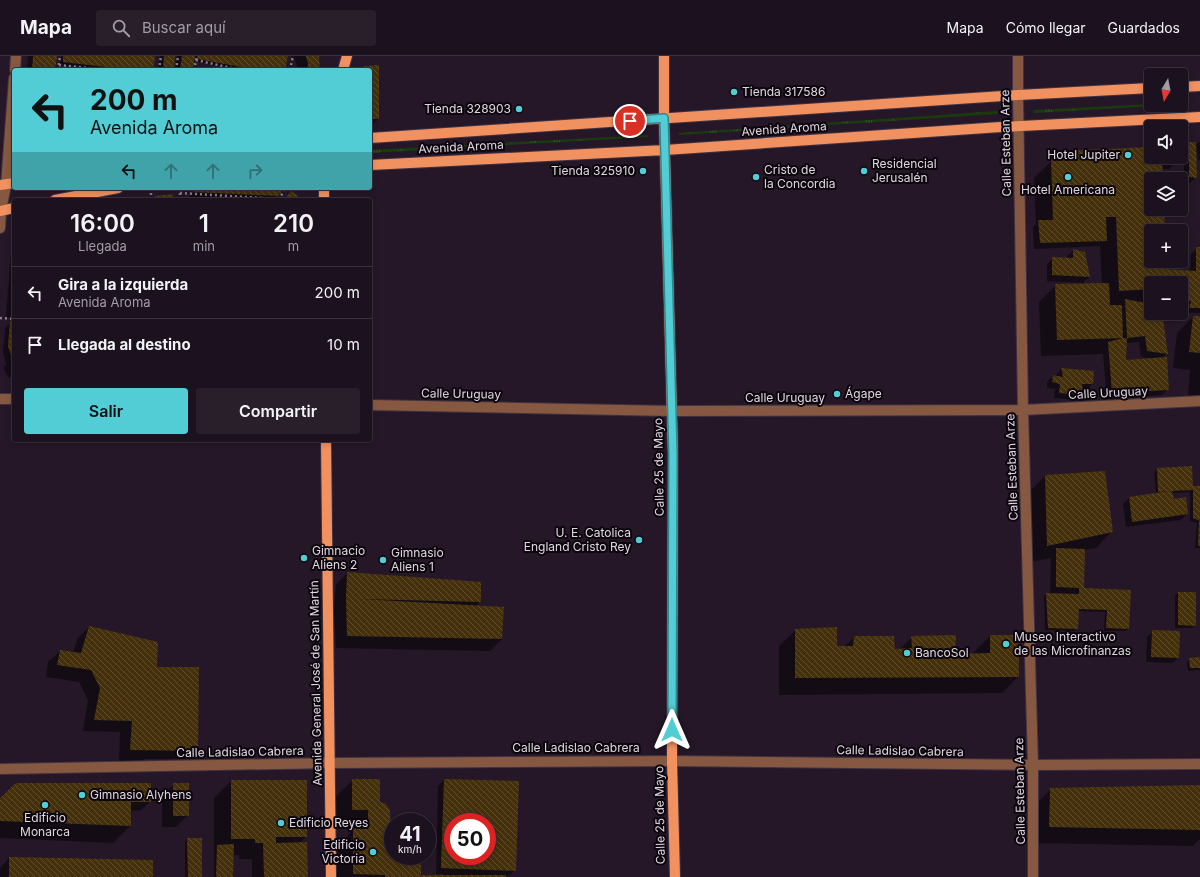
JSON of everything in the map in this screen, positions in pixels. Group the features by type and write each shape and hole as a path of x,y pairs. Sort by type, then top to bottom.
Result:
{"main road":[{"path":"343,68 346,56"},
{"name":"Calle 25 de Mayo","path":"664,56 664,118 673,454 672,761 674,877"},
{"path":"1188,87 1200,86"},
{"name":"Avenida Aroma","path":"372,138 1018,95 1144,88"},
{"name":"Avenida Aroma","path":"372,165 665,150 1019,126 1200,117"},
{"path":"66,198 108,190"},
{"path":"1,211 12,208"},
{"name":"Avenida General José de San Martín","path":"326,442 331,764 331,877"}],"street":[{"path":"15,68 16,56"},
{"name":"Calle Esteban Arze","path":"1018,56 1023,410 1033,765 1034,877"},
{"path":"0,228 1,211 7,184 12,108"},
{"path":"0,399 12,399"},
{"name":"Calle Uruguay","path":"372,405 671,411 1023,410 1200,401"},
{"name":"Calle Ladislao Cabrera","path":"0,769 672,761 1033,765 1200,764"}],"path":[{"path":"58,68 60,56"},
{"path":"159,68 161,56"},
{"path":"176,68 178,56"},
{"path":"194,68 197,56"},
{"path":"290,68 293,56"},
{"path":"196,60 231,68"},
{"path":"59,65 90,68"},
{"path":"180,198 180,193 251,198"},
{"path":"0,318 12,319"}],"green space":[{"path":"1144,104 1144,107 1034,113 1034,110"},
{"path":"998,111 998,114 679,135 679,133"},
{"path":"648,135 648,137 372,153 372,150"}],"building":[{"path":"33,56 57,56 55,68 32,68"},
{"path":"63,56 155,56 153,68 114,68 63,62"},
{"path":"164,56 175,56 174,68 163,68"},
{"path":"182,56 195,56 193,68 180,68"},
{"path":"197,56 288,56 285,68 246,68 197,59"},
{"path":"306,56 319,56 320,68 307,68"},
{"path":"379,65 379,119 372,119 372,68 364,68 364,66"},
{"path":"1188,142 1196,142 1197,178 1189,177"},
{"path":"1144,147 1144,164 1162,164 1163,172 1144,172 1144,216 1164,216 1165,224 1144,224 1144,268 1166,268 1196,271 1196,247 1200,247 1200,308 1189,308 1191,301 1188,301 1188,276 1144,276 1144,289 1119,291 1116,217 1106,217 1107,241 1040,243 1038,220 1053,220 1051,161 1060,151"},
{"path":"202,190 281,190 278,196 192,192"},
{"path":"291,191 299,198 286,198"},
{"path":"173,194 173,198 155,198 155,196"},
{"path":"1073,249 1085,252 1090,277 1052,275 1052,257 1073,258"},
{"path":"1109,283 1110,305 1122,305 1123,338 1057,340 1055,284"},
{"path":"1125,299 1144,303 1144,320 1163,320 1168,354 1147,351 1145,336 1127,338"},
{"path":"1193,316 1200,316 1200,353 1189,352"},
{"path":"10,321 12,321 12,358 8,346"},
{"path":"1127,338 1126,360 1167,357 1169,390 1112,393 1108,342"},
{"path":"1061,368 1094,371 1093,384 1082,384 1084,395 1059,393 1060,384 1052,382 1053,375 1063,377"},
{"path":"1192,466 1193,486 1200,486 1200,521 1193,518 1193,490 1172,491 1174,499 1186,497 1188,514 1132,522 1129,497 1169,491 1158,492 1157,468"},
{"path":"1105,471 1113,532 1047,546 1045,475"},
{"path":"1199,521 1200,546 1198,546"},
{"path":"1056,548 1085,549 1084,588 1131,590 1129,629 1106,628 1107,610 1079,609 1078,629 1048,628 1046,593 1079,594 1079,588 1056,587"},
{"path":"347,572 481,582 481,602 360,599 504,607 502,639 347,636"},
{"path":"1178,592 1196,592 1196,626 1178,625"},
{"path":"89,626 158,642 157,667 199,667 198,751 130,750 132,721 94,720 100,688 91,670 57,665 60,650 81,653"},
{"path":"837,627 837,646 853,646 854,636 894,636 895,649 912,648 911,636 956,635 955,654 990,653 990,635 1019,635 1019,677 795,678 795,629"},
{"path":"1152,630 1180,631 1179,658 1151,657"},
{"path":"1200,657 1200,668 1190,668 1189,658"},
{"path":"352,779 380,779 380,802 385,803 390,810 390,813 384,813 384,865 421,865 421,875 506,875 506,877 385,877 385,875 353,874 353,828 368,829 368,810 352,810"},
{"path":"444,779 519,781 516,871 441,868"},
{"path":"231,780 307,780 307,837 276,837 276,843 307,842 308,877 264,877 263,843 255,843 255,839 231,839"},
{"name":"Edificio Monarca","path":"16,783 151,783 151,802 131,802 131,826 0,821 0,798"},
{"path":"173,783 189,783 189,816 173,816"},
{"path":"1200,785 1200,830 1049,827 1050,788"},
{"path":"187,838 202,838 202,877 188,877"},
{"path":"234,844 233,877 216,877 217,845"},
{"path":"9,857 153,860 153,877 9,877"}],"place":[{"name":"Tienda 317586","path":"734,92"},
{"name":"Tienda 328903","path":"519,109"},
{"name":"Hotel Jupiter","path":"1128,155"},
{"name":"Tienda 325910","path":"643,171"},
{"name":"Residencial Jerusalén","path":"864,171"},
{"name":"Cristo de la Concordia","path":"756,177"},
{"name":"Hotel Americana","path":"1068,177"},
{"name":"Ágape","path":"837,394"},
{"name":"U. E. Catolica England Cristo Rey","path":"639,540"},
{"name":"Gimnacio Aliens 2","path":"304,558"},
{"name":"Gimnasio Aliens 1","path":"383,560"},
{"name":"Museo Interactivo de las Microfinanzas","path":"1006,644"},
{"name":"BancoSol","path":"907,653"},
{"name":"Gimnasio Alyhens","path":"82,795"},
{"name":"Edificio Monarca","path":"45,805"},
{"name":"Edificio Reyes","path":"281,823"},
{"name":"Edificio Victoria","path":"373,852"}],"route":[{"path":"630,121 664,118 673,454 672,730"}]}
